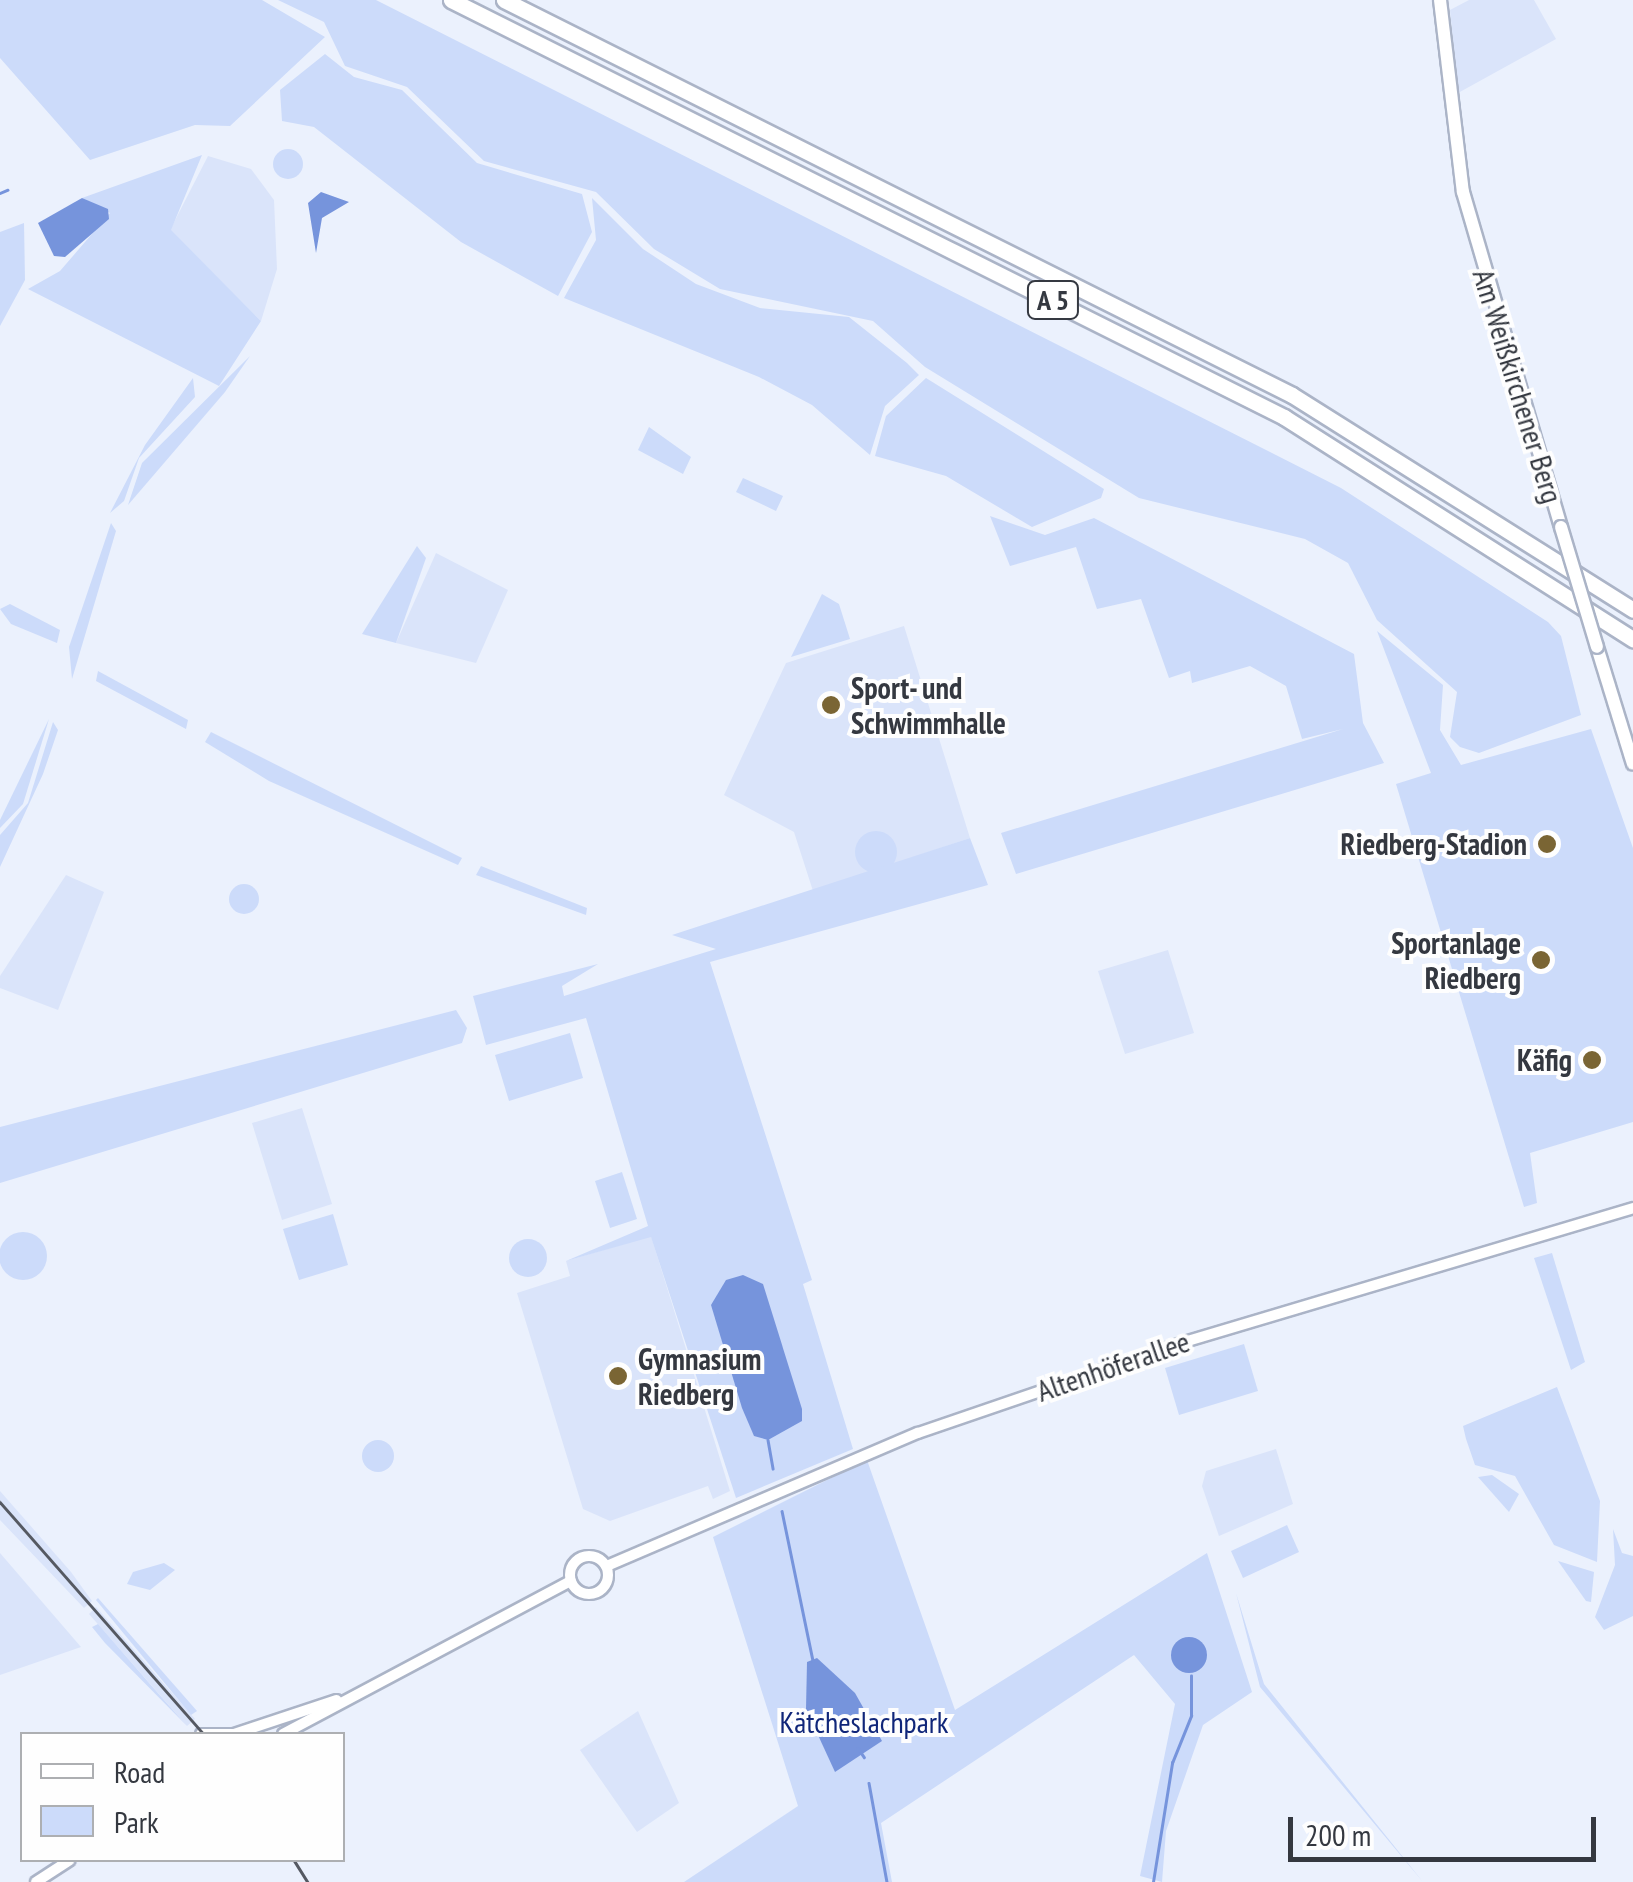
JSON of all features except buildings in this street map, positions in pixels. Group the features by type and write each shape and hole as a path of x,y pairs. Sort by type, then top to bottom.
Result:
{"highway":[{"name":"A 5","path":"451,0 1284,417 1633,639"},
{"name":"A 5","path":"504,0 1292,395 1633,610"}],"main road":[{"name":"Am Weißkirchener Berg","path":"1440,0 1463,192 1633,764"}],"street":[{"name":"Altenhöferallee","path":"571,1582 597,1592 607,1566 918,1433 1184,1342 1633,1208"},
{"name":"Altenhöferallee","path":"287,1732 344,1698 571,1582 585,1556 607,1566"},
{"name":"Altenhöferallee","path":"240,1732 344,1698"},
{"path":"36,1882 67,1862"}],"shaded area":[{"path":"1469,0 1534,0 1556,39 1458,93 1450,10"},
{"path":"208,156 251,169 274,200 277,269 261,321 170,230"},
{"path":"436,553 508,590 476,663 396,643"},
{"path":"904,626 970,838 813,891 794,832 724,795 786,663"},
{"path":"66,875 104,892 58,1010 0,988 0,976"},
{"path":"1168,950 1194,1033 1125,1054 1098,971"},
{"path":"302,1108 332,1204 282,1220 252,1123"},
{"name":"Gymnasium Riedberg","path":"651,1236 730,1491 713,1499 708,1486 610,1521 583,1509 517,1293 570,1276 566,1261"},
{"path":"1276,1449 1293,1504 1219,1536 1202,1486 1206,1471"},
{"path":"0,1491 92,1601 84,1608 0,1520"},
{"path":"0,1553 81,1647 0,1675"},
{"path":"96,1607 195,1719 187,1726 89,1614"},
{"path":"638,1711 679,1803 637,1832 580,1750"}],"green space":[{"path":"0,0 262,0 325,37 230,126 195,125 90,160 0,58"},
{"path":"278,0 376,0 1341,488 1548,622 1561,636 1581,715 1479,753 1460,747 1450,737 1457,692 1377,620 1348,563 1305,539 1139,498 925,367 873,321 720,289 654,249 596,192 484,161 407,87 345,66 324,22"},
{"path":"325,54 354,77 402,90 477,163 582,194 592,232 558,296 461,242 314,127 282,121 280,90"},
{"path":"288,149 298,154 303,164 298,174 288,179 278,174 273,164 278,154"},
{"path":"202,155 171,230 261,321 219,386 28,289 60,271 110,213 82,198"},
{"path":"592,198 643,249 696,284 760,308 849,317 907,363 919,375 885,406 870,455 812,405 759,377 564,298 596,240"},
{"path":"24,223 25,280 0,326 0,232"},
{"path":"250,356 225,392 128,505 142,463"},
{"path":"193,378 195,397 139,458 124,501 110,513 145,445"},
{"path":"926,378 1104,489 1101,498 1032,527 946,476 875,456 886,416"},
{"path":"649,427 691,457 683,474 638,450"},
{"path":"743,478 783,496 776,511 736,492"},
{"path":"990,516 1045,535 1094,518 1354,654 1363,723 1384,763 1016,874 1001,833 1343,729 1302,739 1286,686 1250,666 1192,683 1190,671 1169,678 1141,599 1097,609 1076,547 1010,566"},
{"path":"111,523 116,531 72,679 69,647"},
{"path":"417,546 426,558 396,643 362,634"},
{"path":"822,594 839,604 850,639 791,657"},
{"path":"10,604 60,630 57,643 11,624 0,609"},
{"name":"Sportanlage Riedberg","path":"1377,631 1443,685 1440,730 1461,765 1591,729 1633,848 1633,1122 1530,1153 1537,1203 1524,1207 1396,784 1431,773"},
{"path":"98,671 188,720 186,729 96,681"},
{"path":"49,719 23,804 0,828 0,820"},
{"path":"53,722 58,730 43,774 0,867 0,835 28,803"},
{"path":"211,732 462,858 458,865 269,781 205,742"},
{"path":"876,831 891,837 897,852 891,867 876,873 861,867 855,852 861,837"},
{"path":"970,838 988,885 710,962 812,1280 803,1284 853,1449 736,1498 651,1237 566,1261 648,1226 586,1018 486,1045 473,996 598,964 562,986 564,996 716,949 672,935"},
{"path":"481,866 587,908 586,915 476,875"},
{"path":"244,884 255,888 259,899 255,910 244,914 233,910 229,899 233,888"},
{"path":"456,1010 467,1028 462,1043 0,1183 0,1127"},
{"path":"570,1033 583,1078 509,1101 495,1055"},
{"path":"622,1172 637,1219 610,1228 595,1181"},
{"path":"333,1214 348,1265 299,1280 283,1229"},
{"path":"23,1232 40,1239 47,1256 40,1273 23,1280 6,1273 -1,1256 6,1239"},
{"path":"528,1239 541,1245 547,1258 541,1271 528,1277 515,1271 509,1258 515,1245"},
{"path":"1552,1253 1585,1362 1571,1370 1534,1258"},
{"path":"1244,1344 1258,1391 1179,1415 1165,1368"},
{"path":"1557,1387 1600,1501 1597,1562 1554,1545 1515,1476 1475,1465 1463,1426"},
{"path":"378,1440 389,1445 394,1456 389,1467 378,1472 367,1467 362,1456 367,1445"},
{"name":"Kätcheslachpark","path":"867,1460 955,1710 1207,1553 1252,1692 1203,1725 1166,1831 1162,1882 1140,1876 1175,1704 1134,1655 881,1823 892,1882 684,1882 798,1806 713,1537"},
{"path":"1492,1475 1519,1494 1509,1512 1478,1477"},
{"path":"1287,1525 1299,1552 1243,1578 1231,1551"},
{"path":"1613,1529 1622,1553 1633,1556 1633,1616 1604,1630 1595,1617 1615,1565"},
{"path":"1558,1561 1594,1572 1591,1602 1586,1601"},
{"path":"164,1563 175,1570 150,1590 127,1584 133,1572"},
{"path":"1236,1593 1264,1684 1423,1882 1260,1687"},
{"path":"98,1598 197,1711 191,1715"},
{"path":"98,1624 187,1726 105,1643 92,1627"}],"water":[{"path":"321,192 349,202 322,218 316,253 308,203"},
{"path":"82,198 108,209 109,219 65,257 54,256 38,223"},
{"path":"743,1275 763,1284 802,1409 802,1421 768,1440 754,1436 742,1408 711,1305 726,1280"},
{"path":"1189,1637 1201,1643 1207,1655 1201,1667 1189,1673 1177,1667 1171,1655 1177,1643"},
{"path":"817,1658 855,1693 882,1741 835,1772 806,1709 807,1662"}],"waterway":[{"path":"0,193 7,190"},
{"path":"768,1440 773,1469"},
{"path":"782,1511 813,1661"},
{"path":"1153,1882 1172,1763 1191,1716 1191,1676"},
{"path":"858,1748 864,1757"},
{"path":"869,1783 887,1882"}],"tram line":[{"path":"0,1502 202,1732"},
{"path":"295,1862 308,1882"}],"place":[{"name":"Sport- und Schwimmhalle","path":"831,705"},
{"name":"Riedberg-Stadion","path":"1547,844"},
{"name":"Sportanlage Riedberg","path":"1541,960"},
{"name":"Käfig","path":"1592,1060"},
{"name":"Gymnasium Riedberg","path":"618,1376"}]}
